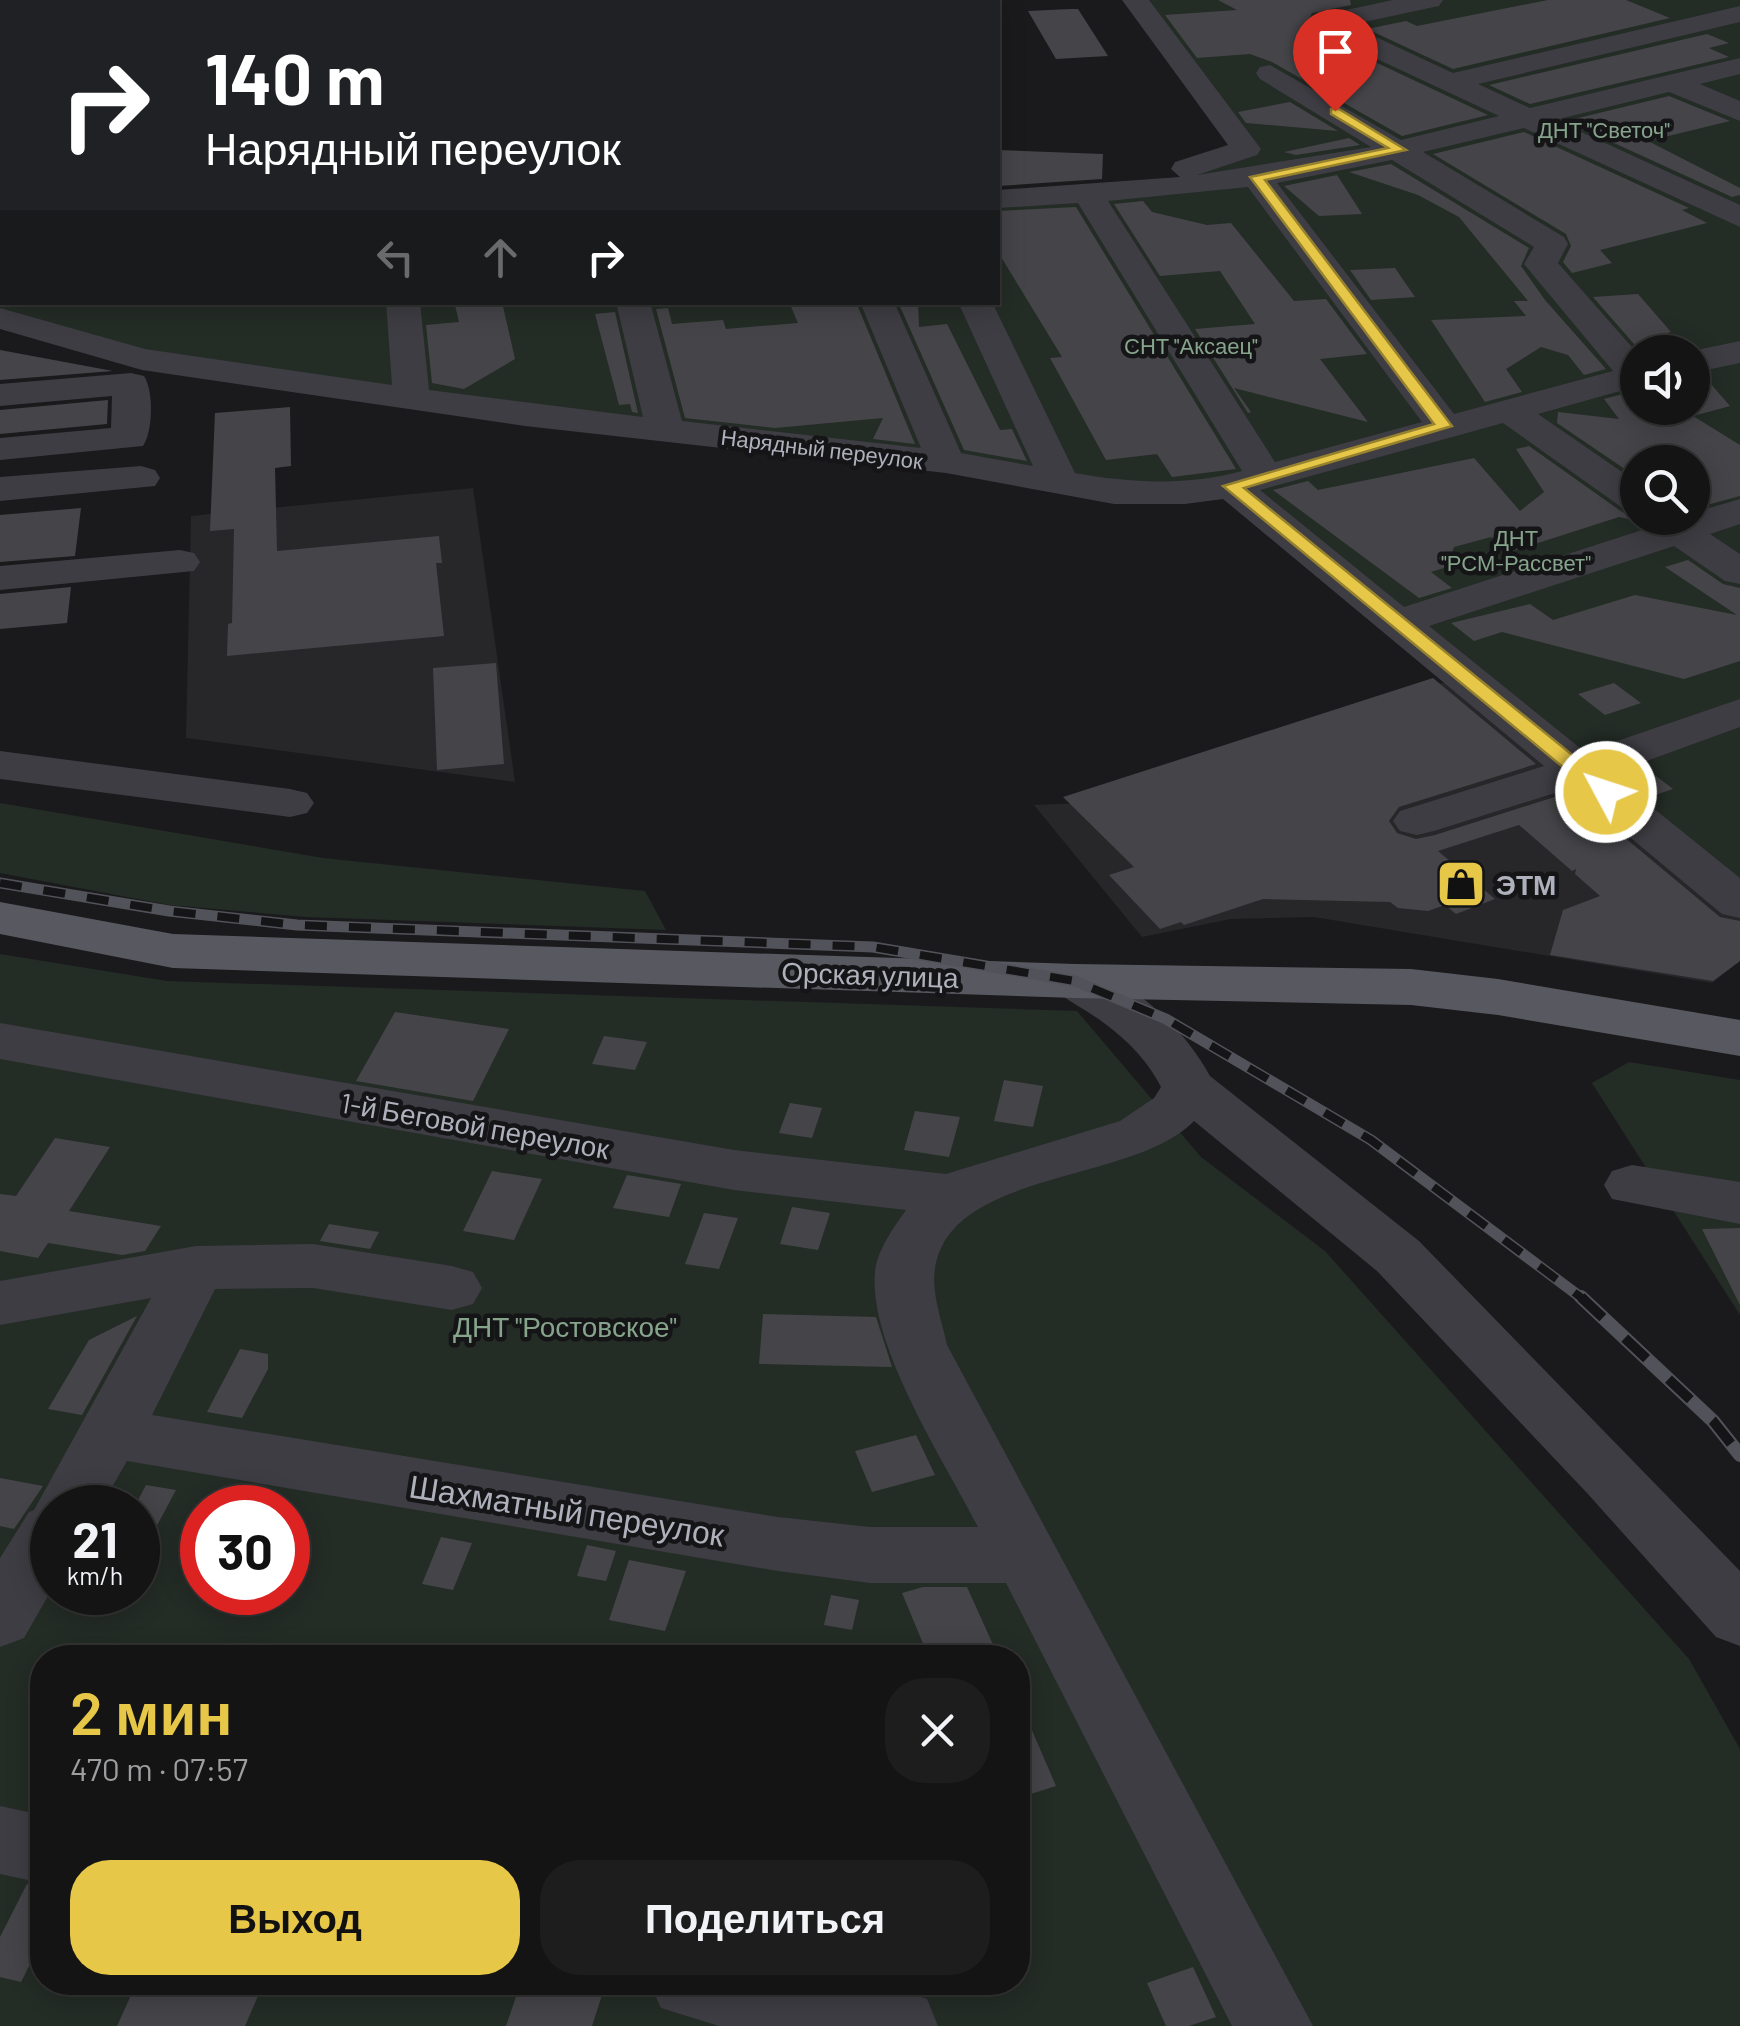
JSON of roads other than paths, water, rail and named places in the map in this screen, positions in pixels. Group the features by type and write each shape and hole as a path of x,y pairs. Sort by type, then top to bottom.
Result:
{"main road":[{"name":"Орская улица","path":"0,918 173,951 1075,981 1411,986 1740,1038"}],"street":[{"path":"1136,0 1246,149 1162,178 1158,187"},
{"path":"1430,0 1324,23 1740,217"},
{"path":"1450,82 1740,14"},
{"path":"1000,199 1256,177 1400,150 1740,66"},
{"path":"1270,73 1552,244 1541,264 1620,355"},
{"path":"1672,83 1740,112"},
{"path":"1256,177 1444,426"},
{"path":"1087,192 1248,482 1398,622 1740,904"},
{"path":"403,305 412,396"},
{"path":"634,305 665,429"},
{"path":"877,305 946,462"},
{"path":"975,305 1060,484"},
{"name":"Нарядный переулок","path":"0,318 142,359 525,415 946,462 1114,492 1185,492 1248,482 1620,379"},
{"path":"0,342 142,359"},
{"path":"1710,358 1740,352"},
{"path":"0,395 131,384 130,438 0,449"},
{"path":"1506,408 1620,489"},
{"path":"0,489 141,478"},
{"path":"1710,516 1740,510"},
{"path":"1398,622 1639,535"},
{"path":"1685,535 1740,572"},
{"path":"0,578 180,562"},
{"path":"1417,820 1579,770 1740,712"},
{"path":"0,765 290,803"},
{"path":"1075,981 1140,1020 1174,1056 1188,1088 1398,1256 1610,1475 1740,1617"},
{"name":"1-й Беговой переулок","path":"0,1041 734,1170 953,1195"},
{"path":"1188,1088 1173,1111 1140,1135 971,1185 953,1195 930,1220 904,1268 916,1345 1274,2026"},
{"path":"1632,1185 1740,1203"},
{"path":"0,1303 196,1268 313,1266 452,1288"},
{"path":"80,1485 196,1268"},
{"name":"Шахматный переулок","path":"111,1433 778,1544 870,1555 1025,1554"},
{"path":"3,1606 30,1565"},
{"path":"0,1840 30,1846"},
{"path":"750,1995 899,2026"}],"railway":[{"path":"0,883 169,911 297,925 873,947 1075,981 1166,1019 1371,1140 1583,1299"},
{"path":"1581,1297 1713,1421 1740,1455"}],"place":[{"name":"ЭТМ","path":"1461,884"}],"park label":[{"name":"ДНТ \"Светоч\"","path":"1604,129"},
{"name":"СНТ \"Аксаец\"","path":"1191,345"},
{"name":"ДНТ \"РСМ-Рассвет\"","path":"1516,550"},
{"name":"ДНТ \"Ростовское\"","path":"565,1326"}]}
